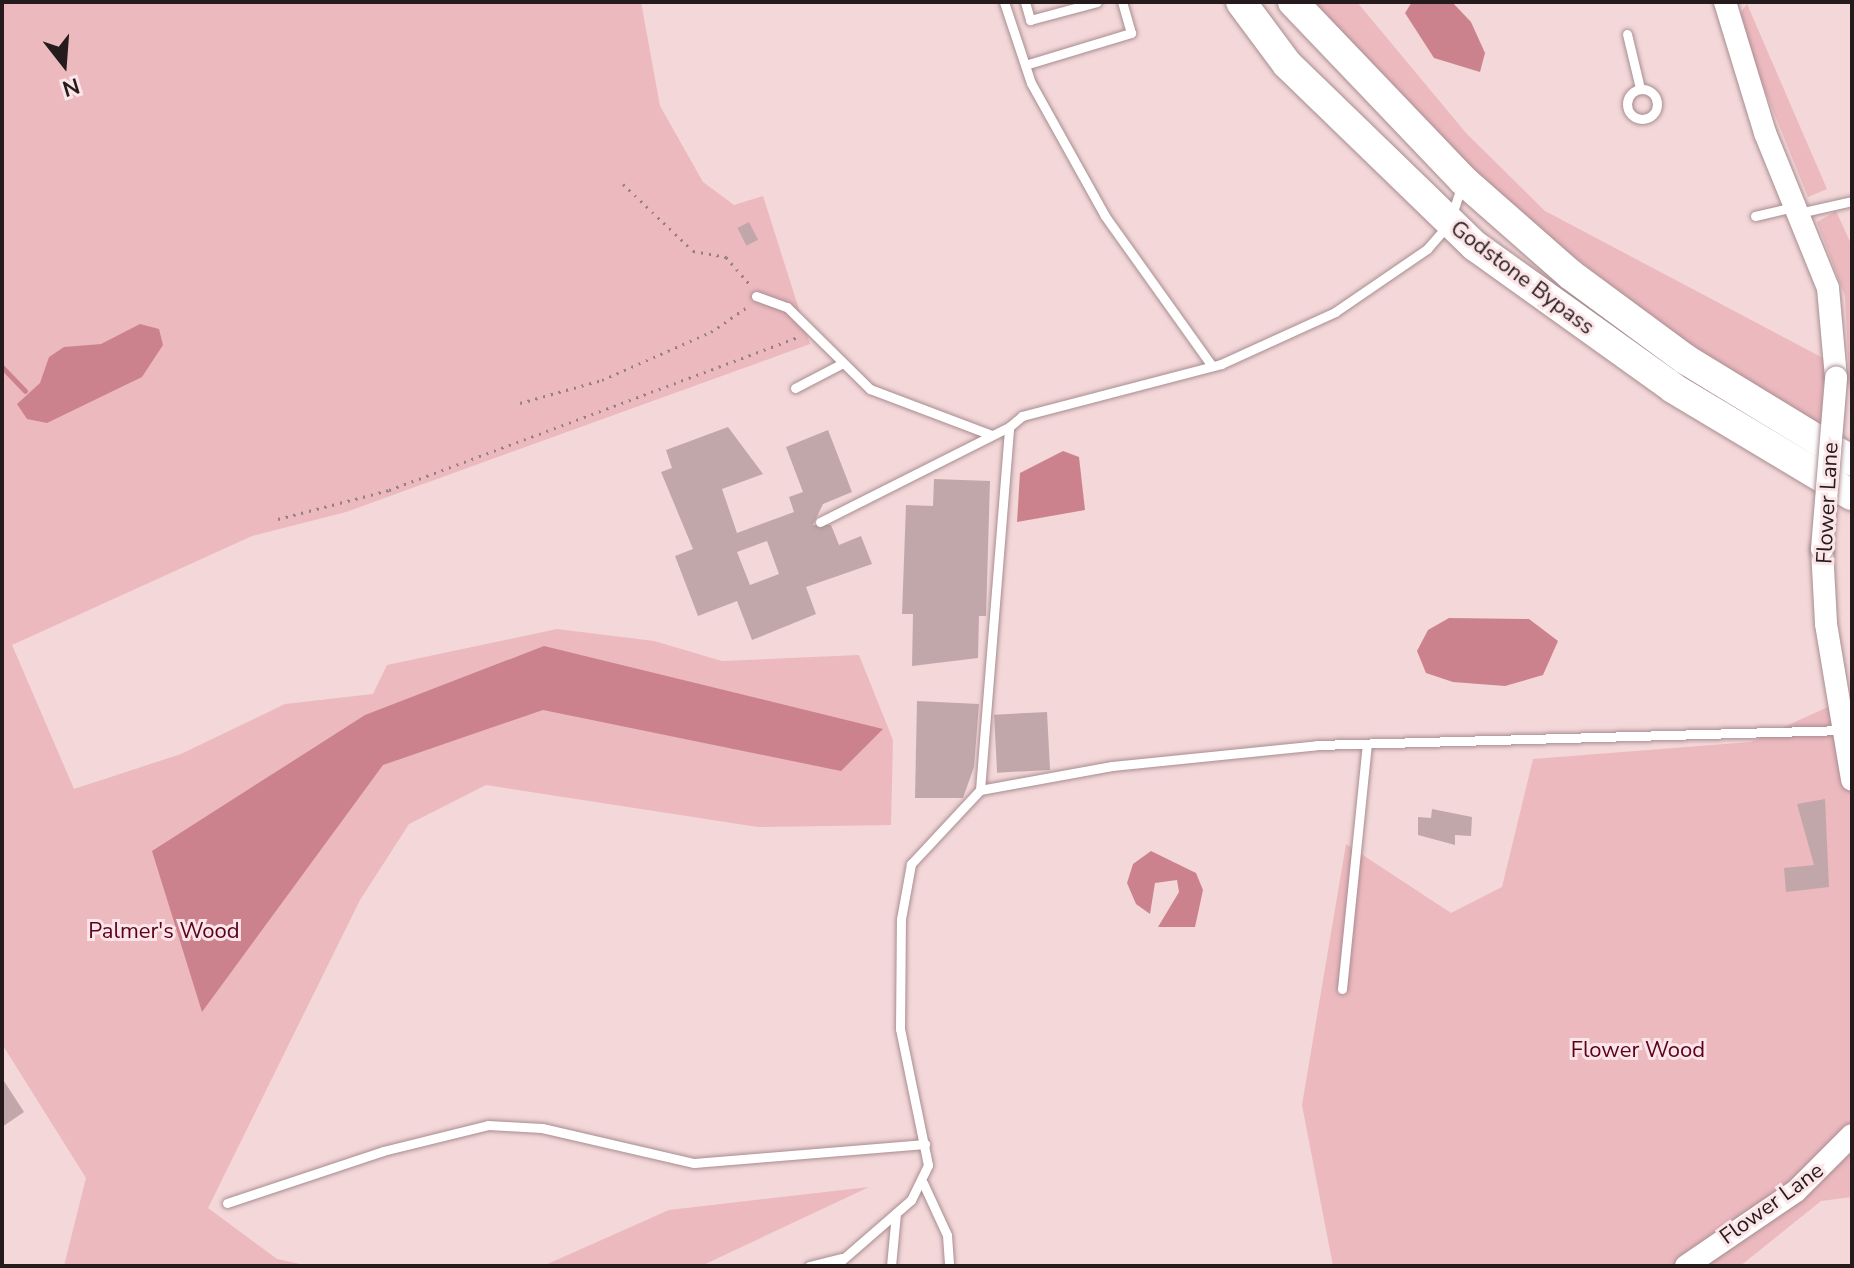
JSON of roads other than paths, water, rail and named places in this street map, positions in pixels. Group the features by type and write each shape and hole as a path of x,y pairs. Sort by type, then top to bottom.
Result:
{"highway":[{"name":"Godstone Bypass","path":"1241,2 1287,64 1449,224 1648,371 1852,495"},
{"name":"Godstone Bypass","path":"1293,2 1464,181 1571,275 1685,359 1852,461"}],"street":[{"name":"Flower Lane","path":"1725,2 1828,288 1836,378 1822,549 1852,780"},
{"name":"Flower Lane","path":"1686,1266 1796,1191 1852,1135"}],"lane":[{"path":"1004,2 1025,65 1105,216 1212,366"},
{"path":"1025,2 1030,20 1097,2"},
{"path":"1025,65 1131,33 1122,2"},
{"path":"1627,34 1640,88"},
{"path":"820,522 1009,427 1022,416 1212,366 1335,312 1427,249 1449,224 1464,181"},
{"path":"1755,216 1852,201"},
{"path":"756,296 787,307 841,364 870,389 992,435"},
{"path":"795,388 841,364"},
{"path":"980,790 1009,427"},
{"path":"949,1266 944,1225 923,1183 925,1144 898,1003 906,881 911,864 980,790 1112,766 1367,744 1844,730"},
{"path":"1342,989 1367,744"},
{"path":"227,1203 383,1151 488,1125 542,1128 694,1163 925,1144"},
{"path":"835,1266 896,1213 923,1183"},
{"path":"891,1266 896,1213"},
{"path":"809,1266 845,1257"}],"waterway":[{"path":"2,367 25,391"}],"park label":[{"name":"Palmer's Wood","path":"164,932"},
{"name":"Flower Wood","path":"1638,1051"}]}
